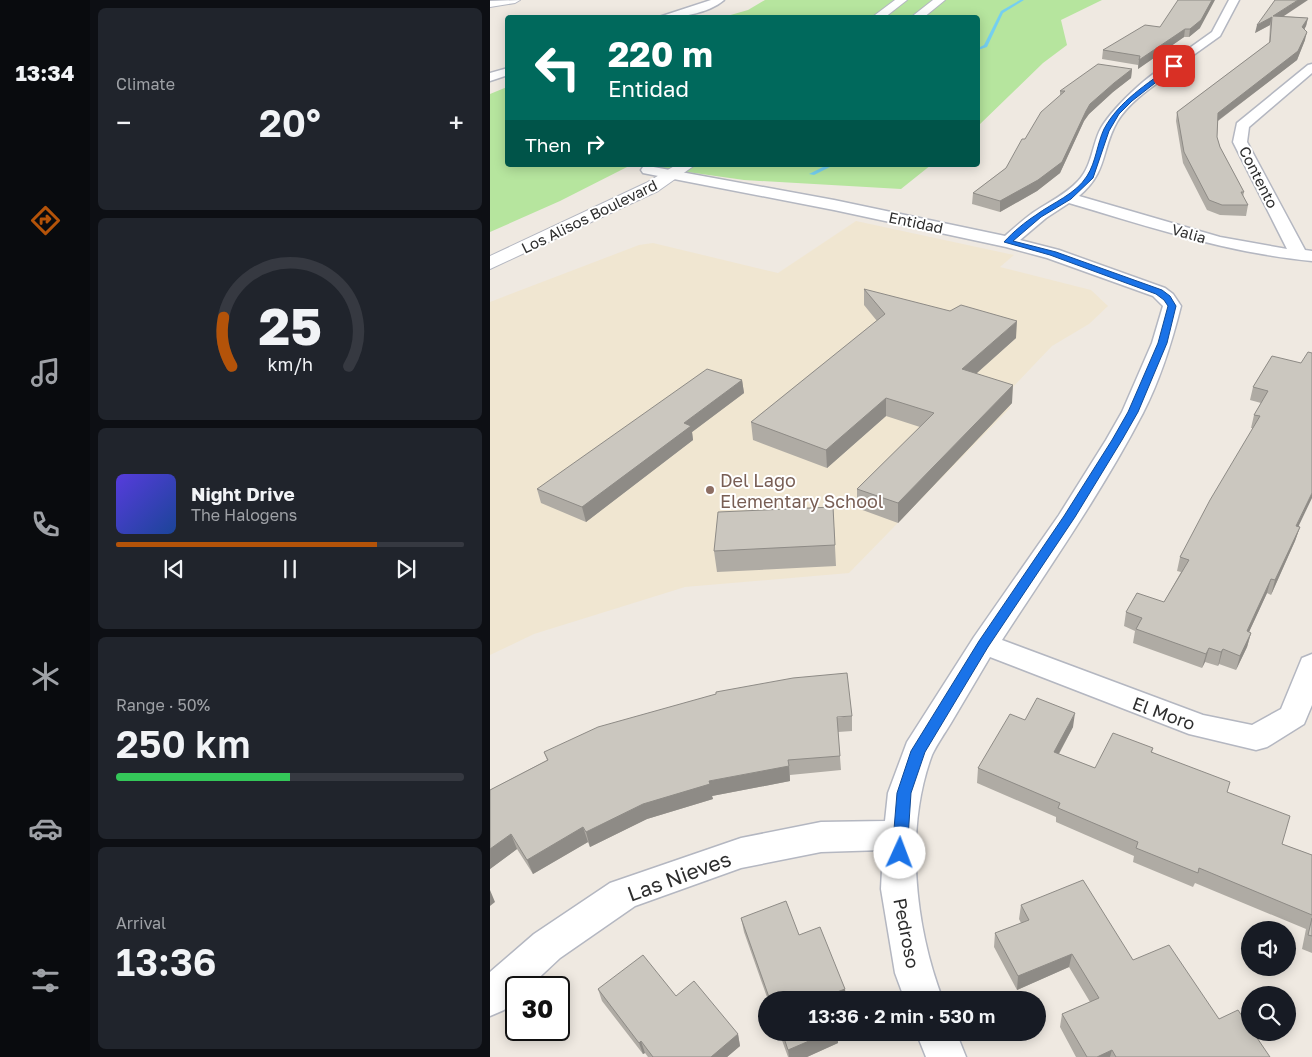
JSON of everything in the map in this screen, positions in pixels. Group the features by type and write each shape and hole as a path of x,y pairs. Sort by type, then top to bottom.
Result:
{"main road":[{"path":"490,4 514,0"},
{"path":"880,15 902,0"},
{"path":"919,15 940,0"},
{"name":"Los Alisos Boulevard","path":"630,178 652,167"},
{"name":"Los Alisos Boulevard","path":"490,263 610,208 680,170"}],"street":[{"path":"673,15 704,7 719,0"},
{"path":"1188,54 1216,34 1234,0"},
{"path":"1008,242 1039,216 1068,198 1090,177 1106,131 1117,113 1130,100 1174,66"},
{"name":"Contento","path":"1306,255 1240,142 1242,126 1312,67"},
{"path":"490,77 505,72"},
{"name":"Entidad","path":"652,167 680,170 1008,242 1053,254 1159,292 1167,298 1172,306"},
{"name":"Valia","path":"1068,198 1207,238 1254,249 1306,255"},
{"name":"Pedroso","path":"921,991 914,973 899,889 900,835 904,793 918,751 984,644 1070,517 1133,412 1162,343 1172,306"},
{"name":"El Moro","path":"984,644 1200,726 1256,738 1293,716 1312,665"},
{"name":"Las Nieves","path":"490,996 547,946 623,894 741,853 821,837 900,835"},
{"path":"940,1041 946,1057"}],"shaded area":[{"name":"Del Lago Elementary School","path":"856,221 1014,255 1000,267 1091,290 1108,306 1089,324 1052,346 1013,387 1010,408 849,573 685,587 534,634 490,655 490,302 639,245 653,243 778,273"}],"green space":[{"path":"765,0 1102,0 1061,20 1067,45 1043,63 980,124 980,15 730,15 748,10"},
{"path":"505,88 505,167 627,167 560,201 490,232 490,94"},
{"path":"652,167 928,167 901,189 744,180"}],"building":[{"path":"1178,0 1212,0 1201,20 1190,29 1185,29 1139,60 1140,56 1103,50 1145,25 1160,27"},
{"path":"1275,0 1298,0 1273,16 1308,18 1302,27 1307,32 1298,51 1218,113 1217,137 1220,147 1244,192 1241,192 1248,205 1222,205 1209,200 1184,152 1177,112 1270,42 1272,17 1257,25"},
{"path":"1098,64 1132,69 1090,104 1062,162 1038,180 1000,201 973,193 1006,168 1022,139 1025,139 1041,112 1065,91 1060,91"},
{"path":"864,289 950,311 961,305 1017,321 962,369 1013,385 898,503 857,489 934,413 886,398 826,450 751,422 885,314"},
{"path":"1308,352 1312,353 1312,493 1296,526 1300,527 1275,580 1271,579 1247,631 1251,633 1240,656 1223,649 1221,652 1209,648 1206,654 1136,629 1142,618 1126,612 1137,593 1164,602 1189,560 1180,557 1210,500 1260,416 1254,415 1268,391 1253,387 1272,356 1301,363"},
{"path":"707,369 742,380 684,423 691,426 582,507 537,489"},
{"path":"833,507 835,545 714,551 718,512"},
{"path":"847,673 852,716 837,717 840,756 788,760 789,766 709,781 710,784 643,804 586,832 583,827 527,860 511,834 490,849 490,790 548,760 544,752 598,727 716,694 716,692 793,678"},
{"path":"1037,698 1075,713 1054,752 1095,768 1113,733 1153,748 1151,752 1230,782 1227,792 1290,816 1282,844 1312,855 1312,915 1199,868 1198,873 1136,848 1138,842 1058,808 1060,803 978,768 1010,714 1025,720"},
{"path":"1083,880 1133,960 1169,945 1219,1019 1238,1010 1241,1014 1241,1041 1259,1041 1270,1057 1116,1057 1112,1050 1097,1057 1087,1057 1062,1014 1099,998 1072,954 1018,976 995,933 1029,920 1021,905"},
{"path":"786,901 799,935 820,927 845,989 840,991 767,991 741,918"},
{"path":"1312,918 1312,936 1308,935"},
{"path":"643,955 676,996 694,981 738,1034 711,1057 653,1057 641,1041 639,1043 598,989"},
{"path":"785,1041 809,1041 788,1050"}],"waterway":[{"path":"980,48 986,46 1002,12 1022,0"},
{"path":"812,174 827,167"}],"place":[{"name":"Del Lago Elementary School","path":"710,490"}],"route":[{"path":"900,853 904,793 918,751 984,644 1070,517 1133,412 1162,343 1172,306 1167,298 1159,292 1053,254 1008,242 1039,216 1080,188 1090,177 1106,131 1117,113 1130,100 1174,66"}]}
